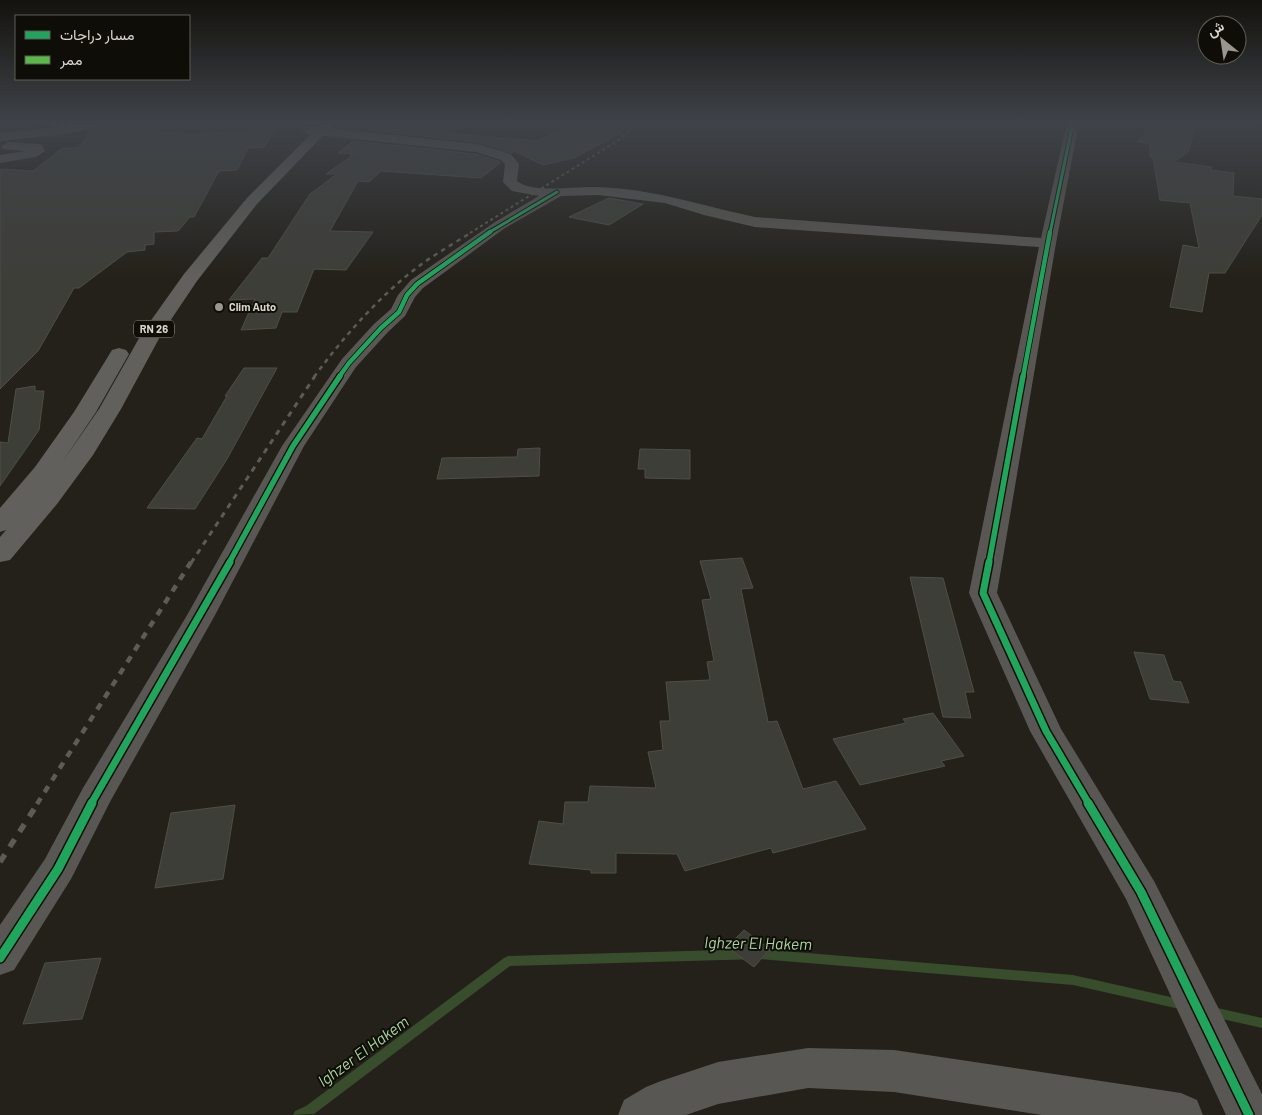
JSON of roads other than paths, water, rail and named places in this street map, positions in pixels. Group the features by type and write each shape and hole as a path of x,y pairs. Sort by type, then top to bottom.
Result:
{"main road":[{"name":"RN 26","path":"0,524 44,472 86,412 138,324 168,284 242,197 267,174"},
{"name":"RN 26","path":"0,554 48,499 81,455 110,409 152,333 190,278 276,174"}],"street":[{"path":"510,174 510,182 517,188 534,192 598,191 667,199 709,212 755,222 1048,243"},
{"path":"1062,174 983,593 1046,731 1141,892 1249,1115"},
{"path":"0,958 58,869 95,797 200,617 293,446 349,363 381,328 399,312 407,295 417,284 500,225 557,192"},
{"path":"640,1115 661,1102 718,1083 808,1068 894,1071 1181,1115"}],"waterway":[{"name":"Ighzer El Hakem","path":"299,1115 310,1110 508,961 760,954 1073,980 1184,1005"},
{"name":"Ighzer El Hakem","path":"1213,1012 1262,1023"}],"railway":[{"path":"470,233 564,174"},
{"path":"314,377 351,331 393,288 423,263 472,232"},
{"path":"191,563 315,376"},
{"path":"37,804 191,562"},
{"path":"0,862 38,803"}],"place":[{"name":"Clim Auto","path":"219,307"}]}
